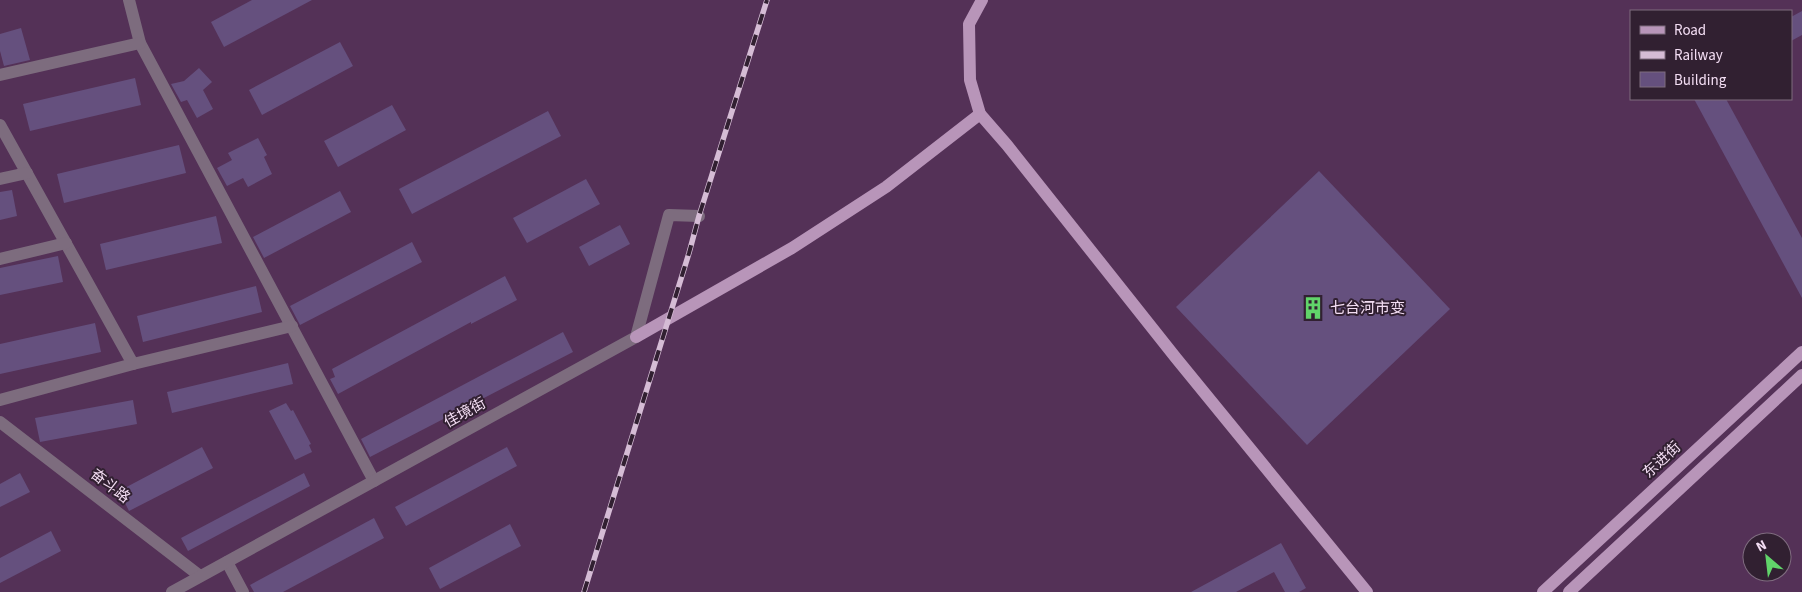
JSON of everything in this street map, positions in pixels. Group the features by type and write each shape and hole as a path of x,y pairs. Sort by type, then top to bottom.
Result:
{"main road":[{"path":"982,0 969,24 970,80 980,114 1367,592"},
{"path":"636,338 792,248 847,213 886,187 980,114"},
{"name":"东进街","path":"1543,592 1802,352"},
{"path":"1569,592 1802,375"}],"street":[{"path":"128,0 140,43 374,481"},
{"path":"0,75 140,43"},
{"path":"0,125 133,364"},
{"path":"0,179 27,173"},
{"path":"636,338 669,215 699,216"},
{"path":"0,259 66,243"},
{"path":"0,400 133,364 292,326"},
{"name":"佳境街","path":"172,592 636,338"},
{"name":"奋斗路","path":"0,422 200,576"},
{"path":"227,562 243,592"}],"building":[{"path":"252,0 312,0 224,47 211,22"},
{"path":"1802,11 1802,35 1792,40 1792,16"},
{"path":"21,28 30,60 4,66 0,51 0,34"},
{"path":"340,42 353,66 262,115 249,90"},
{"path":"199,68 212,82 203,90 213,109 197,118 187,100 181,102 171,84 184,81"},
{"path":"135,78 141,105 30,131 23,104"},
{"path":"1695,100 1727,100 1802,238 1802,298"},
{"path":"392,105 406,130 338,167 324,141"},
{"path":"548,111 561,136 412,214 399,189"},
{"path":"258,138 267,155 264,157 272,174 248,187 243,178 227,186 217,168 232,160 228,153"},
{"path":"179,145 186,173 64,203 57,174"},
{"name":"七台河市变","path":"1319,171 1450,309 1307,445 1176,307"},
{"path":"586,179 600,204 527,243 513,218"},
{"path":"12,190 17,216 0,220 0,192"},
{"path":"340,191 351,212 264,258 253,237"},
{"path":"216,216 222,243 106,270 100,244"},
{"path":"620,225 630,244 589,266 579,247"},
{"path":"412,242 422,262 300,325 290,306"},
{"path":"58,256 63,282 0,295 0,268"},
{"path":"505,276 517,300 471,324 471,322 338,394 330,379 335,377 332,369"},
{"path":"256,286 262,312 143,342 137,316"},
{"path":"95,323 101,352 0,374 0,344"},
{"path":"563,332 573,352 370,457 361,439"},
{"path":"288,363 293,384 172,413 167,392"},
{"path":"133,400 137,424 40,442 35,418"},
{"path":"286,403 291,411 293,410 311,444 309,445 312,452 295,460 269,411"},
{"path":"202,447 213,468 129,511 119,491"},
{"path":"507,447 517,466 406,526 395,507"},
{"path":"20,473 30,492 0,507 0,484"},
{"path":"304,473 310,486 188,551 181,538"},
{"path":"374,518 384,538 283,592 254,592 250,585"},
{"path":"510,524 521,546 440,589 429,568"},
{"path":"51,531 61,551 0,583 0,558"},
{"path":"1281,543 1306,588 1299,592 1285,592 1274,572 1236,592 1191,592"}],"railway":[{"path":"584,592 767,0"}],"place":[{"name":"七台河市变","path":"1313,308"}]}
